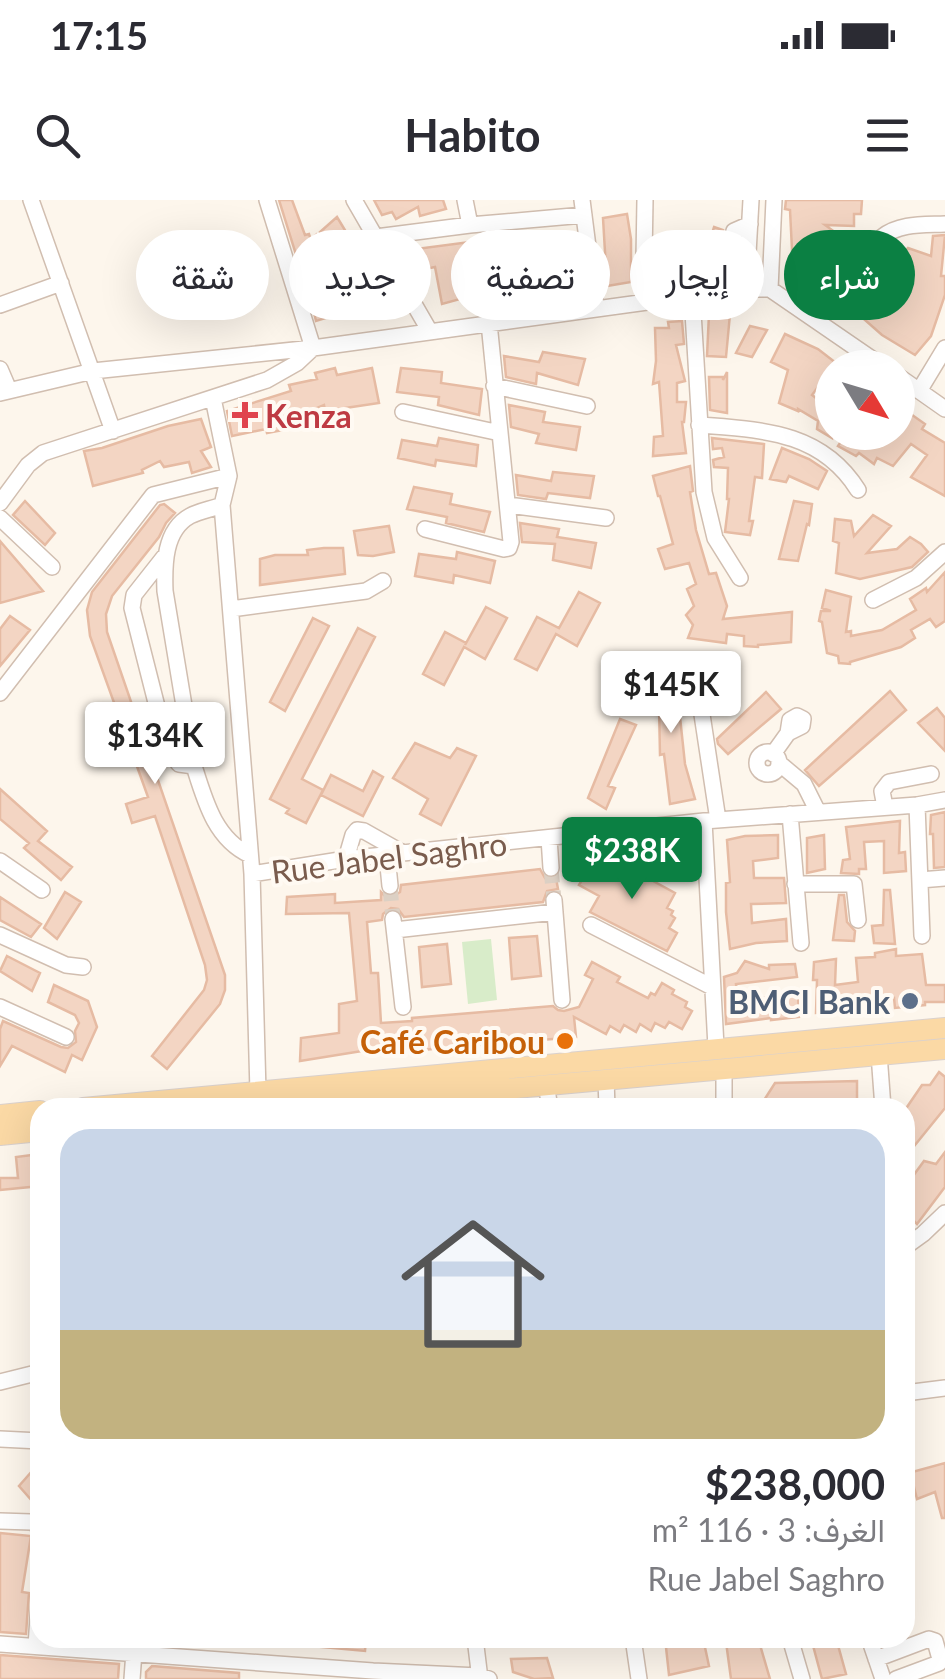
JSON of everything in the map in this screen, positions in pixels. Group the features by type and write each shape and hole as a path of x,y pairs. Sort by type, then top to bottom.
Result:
{"main road":[{"path":"192,1098 945,1028"},
{"path":"441,1098 546,1084 945,1049"},
{"path":"0,1115 30,1112"},
{"path":"0,1135 30,1133"}],"street":[{"path":"32,200 113,430"},
{"path":"267,200 313,348"},
{"path":"354,200 372,230"},
{"path":"465,200 470,225"},
{"path":"644,230 645,200"},
{"path":"736,230 750,224 751,200"},
{"path":"770,289 774,200"},
{"path":"431,230 583,208"},
{"path":"890,230 945,224"},
{"path":"0,305 62,283"},
{"path":"764,289 770,289 859,350"},
{"path":"423,320 429,330"},
{"path":"0,368 5,391 93,371 313,348 514,320"},
{"path":"693,320 704,492 715,538 740,578"},
{"path":"424,529 504,549 511,542 489,323"},
{"path":"0,502 35,457 285,372 313,348"},
{"path":"920,391 945,348"},
{"path":"494,386 587,406"},
{"path":"915,388 945,409"},
{"path":"212,398 229,476 222,505 252,874 258,1092"},
{"path":"403,412 500,433"},
{"path":"699,425 772,432 814,447 834,460 858,490"},
{"path":"0,693 153,495 229,476"},
{"path":"222,505 188,516 178,526 164,566 166,602 194,766 218,828 237,849 250,855"},
{"path":"508,506 606,518"},
{"path":"0,518 52,567"},
{"path":"873,600 916,578 945,552"},
{"path":"166,554 134,595 132,608 168,750 178,764 194,766"},
{"path":"231,609 366,591 383,581"},
{"path":"696,676 711,821 716,1047"},
{"path":"788,733 775,763 813,812"},
{"path":"885,807 882,790 889,782 931,774"},
{"name":"Rue Jabel Saghro","path":"252,874 346,859 945,800"},
{"path":"917,804 922,936"},
{"path":"790,814 801,944"},
{"path":"346,859 353,835 357,830 364,832 395,854 390,886"},
{"path":"549,838 551,868"},
{"path":"2,866 42,890"},
{"path":"920,880 945,878"},
{"path":"796,884 854,884 858,920"},
{"path":"404,1007 394,925 554,906 562,1000"},
{"path":"591,924 712,987"},
{"path":"0,935 66,966 84,968"},
{"path":"0,1007 66,1037"},
{"path":"879,1054 882,1098"},
{"path":"724,1068 724,1098"},
{"path":"606,1079 607,1098"},
{"path":"546,1084 548,1098"},
{"path":"915,1240 945,1212"},
{"path":"0,1382 30,1374"},
{"path":"915,1392 945,1388"},
{"path":"0,1439 30,1440"},
{"path":"0,1521 30,1522"},
{"path":"896,1679 938,1663 935,1642 929,1639 915,1644"},
{"path":"0,1644 30,1646"},
{"path":"132,1679 135,1648"},
{"path":"149,1648 253,1670 483,1678 477,1648"},
{"path":"634,1648 639,1679"},
{"path":"793,1648 802,1679"},
{"path":"872,1648 882,1679"},
{"path":"876,1659 905,1648"}],"green space":[{"path":"491,939 497,1000 468,1004 462,942"}],"building":[{"path":"279,200 292,200 303,230 289,232"},
{"path":"374,200 443,200 446,209 420,216 418,207 396,219 392,212 382,215"},
{"path":"786,200 862,200 861,214 854,214 854,226 825,225 832,230 791,230 790,210 785,209"},
{"path":"627,214 630,282 610,286 610,230 604,230 603,218"},
{"path":"337,217 345,230 322,230"},
{"path":"945,235 941,276 945,276 945,295 931,336 915,355 915,350 907,350 865,320 915,320 915,250 931,256 933,236"},
{"path":"451,244 451,302 442,304 435,267 431,268 431,247"},
{"path":"709,320 729,320 726,357 707,356"},
{"path":"682,321 684,344 676,345 685,381 677,383 677,402 686,402 682,422 686,453 653,456 654,437 663,436 659,382 653,384 655,328 669,328 668,322"},
{"path":"750,326 767,330 752,357 736,353"},
{"path":"785,334 819,350 815,350 812,395 815,419 779,403 788,370 771,362"},
{"path":"543,352 585,359 578,385 537,373 536,384 506,377 504,356 539,362"},
{"path":"335,368 337,375 372,368 379,403 325,411 324,405 286,421 288,429 232,436 227,411 291,391 289,385 317,379 315,373"},
{"path":"401,368 442,372 441,383 482,389 479,415 438,405 439,397 397,392"},
{"path":"727,372 727,413 710,410 709,377 723,380"},
{"path":"509,405 545,412 543,422 580,427 576,450 536,443 539,434 511,427"},
{"path":"915,417 925,424 922,429 945,443 945,496 911,477 927,455 915,447"},
{"path":"201,419 211,447 201,451 211,467 192,473 189,462 164,467 160,461 142,470 143,473 93,486 84,451"},
{"path":"439,438 478,445 476,466 436,460 435,466 398,458 402,440 437,446"},
{"path":"712,438 764,444 762,478 755,477 750,535 725,532 728,468 714,467 713,460 724,457 722,448 713,449"},
{"path":"782,448 827,471 818,489 789,476 786,482 770,479"},
{"path":"845,450 906,450 893,466 877,458 874,464 859,453 856,456"},
{"path":"690,466 696,530 709,574 716,573 727,606 723,619 792,612 791,642 758,647 744,646 744,636 727,634 726,643 688,638 693,625 686,615 694,606 687,589 696,584 689,563 665,569 658,549 673,544 653,476"},
{"path":"553,472 594,476 590,498 548,493 546,499 518,495 516,475 551,481"},
{"path":"414,487 452,494 450,504 490,512 484,532 446,523 447,517 407,509"},
{"path":"25,501 55,533 45,545 13,515"},
{"path":"794,501 812,504 798,561 779,559"},
{"path":"164,504 175,513 112,596 106,614 107,632 225,975 220,1004 167,1069 152,1056 204,990 205,965 155,816 132,823 126,804 148,797 90,636 87,610 92,592"},
{"path":"873,515 891,526 867,553 897,549 910,537 928,552 912,567 860,579 836,573 839,543 833,541 835,519 851,521 854,536"},
{"path":"520,523 559,529 557,537 596,543 591,568 553,560 555,544 522,542"},
{"path":"389,526 394,552 358,555 354,531"},
{"path":"0,541 43,591 0,603"},
{"path":"343,548 345,574 260,585 260,559 308,555 307,550"},
{"path":"457,552 495,561 490,583 454,575 453,583 415,576 419,554 456,559"},
{"path":"945,572 945,621 936,627 930,619 911,630 915,638 901,647 850,664 839,663 838,656 827,653 819,621 821,611 831,611 822,608 826,590 851,597 846,632 851,631 851,636 882,630 916,610 910,599 926,588 927,592"},
{"path":"579,592 600,603 577,646 556,634 537,670 515,659 537,617 559,628"},
{"path":"486,607 507,618 485,659 464,647 444,685 423,674 445,632 465,645"},
{"path":"10,616 30,630 0,666 0,629"},
{"path":"313,618 329,626 285,711 270,702"},
{"path":"358,628 375,637 302,779 323,790 306,823 270,799"},
{"path":"669,666 685,764 695,799 670,804 664,754 660,755 659,707 648,670"},
{"path":"890,691 906,710 819,786 805,770"},
{"path":"766,692 781,709 728,754 717,739"},
{"path":"937,708 945,718 945,751 918,723"},
{"path":"620,719 636,725 608,786 615,788 606,809 588,798"},
{"path":"415,743 450,758 457,748 476,756 441,825 420,814 428,799 393,778"},
{"path":"373,771 383,777 363,816 321,795 331,775 363,791"},
{"path":"0,789 47,831 38,841 72,867 61,880 24,848 29,843 0,819"},
{"path":"945,812 945,867 934,868 931,815"},
{"path":"900,821 899,853 905,852 906,871 884,873 884,841 864,842 866,869 859,869 859,874 841,873 843,860 850,859 846,827"},
{"path":"778,835 778,858 753,861 754,878 784,878 786,903 751,904 752,923 786,919 787,941 730,949 727,840"},
{"path":"824,835 825,869 807,873 807,838"},
{"path":"609,857 675,893 667,908 675,918 669,928 677,933 667,951 590,912 599,896 579,885 592,863 603,869"},
{"path":"540,869 545,878 556,878 558,889 547,891 543,902 404,917 398,909 391,908 382,920 367,922 371,973 378,973 381,1023 553,1006 564,1011 579,1007 593,979 585,975 592,962 620,977 617,982 648,998 651,993 655,995 662,983 674,990 672,994 687,1002 685,1007 692,1011 682,1029 669,1022 665,1028 655,1023 651,1031 640,1024 636,1032 624,1025 620,1032 610,1026 606,1034 574,1017 576,1037 398,1052 362,1051 300,1061 301,1038 339,1033 339,1004 357,1001 349,913 286,914 287,897 335,894 335,903 381,900 381,892 392,897 400,892 401,885"},
{"path":"884,890 890,890 895,944 874,943 872,926 883,925"},
{"path":"65,892 81,902 57,939 44,928"},
{"path":"839,895 844,895 847,922 855,931 854,941 833,940"},
{"path":"0,897 41,924 31,937 0,920"},
{"path":"537,936 541,976 512,979 509,938"},
{"path":"447,944 451,984 422,987 419,947"},
{"path":"896,949 896,956 922,954 926,985 945,985 945,1002 895,1008 894,998 860,1002 861,1010 816,1013 814,962 836,959 835,985 858,982 856,958 875,957 875,953"},
{"path":"7,956 40,973 32,991 0,971"},
{"path":"745,961 769,969 769,965 795,964 797,977 736,984 738,1000 798,995 799,1017 726,1024 724,977 737,973"},
{"path":"54,985 88,1001 97,1027 82,1060 72,1055 65,1072 12,1046 0,1066 3,1021 61,1047 68,1048 76,1042 79,1023 75,1015 48,1002"},
{"path":"939,1072 945,1077 945,1108 915,1145 913,1098 922,1085 930,1085"},
{"path":"857,1081 857,1098 765,1098 775,1083"},
{"path":"945,1152 945,1187 917,1224 915,1173 924,1161 936,1164"},
{"path":"30,1155 30,1187 0,1190 0,1178 18,1178 16,1157"},
{"path":"945,1463 945,1518 935,1492 917,1499 915,1471"},
{"path":"30,1473 30,1499 19,1486"},
{"path":"0,1533 30,1536 22,1592 29,1593 26,1634 0,1632"},
{"path":"666,1648 705,1648 709,1666 669,1675"},
{"path":"727,1648 761,1648 770,1679 731,1679"},
{"path":"814,1648 839,1648 846,1674 822,1679"},
{"path":"0,1655 119,1664 118,1679 0,1679"},
{"path":"547,1658 553,1678 534,1679 513,1672 511,1659"},
{"path":"152,1666 239,1673 239,1679 146,1679"}],"tunnel":[{"path":"551,868 554,900"},
{"path":"390,886 393,919"}],"place":[{"name":"Kenza","path":"245,415"},
{"name":"BMCI Bank","path":"910,1001"},
{"name":"Café Caribou","path":"565,1041"}]}
